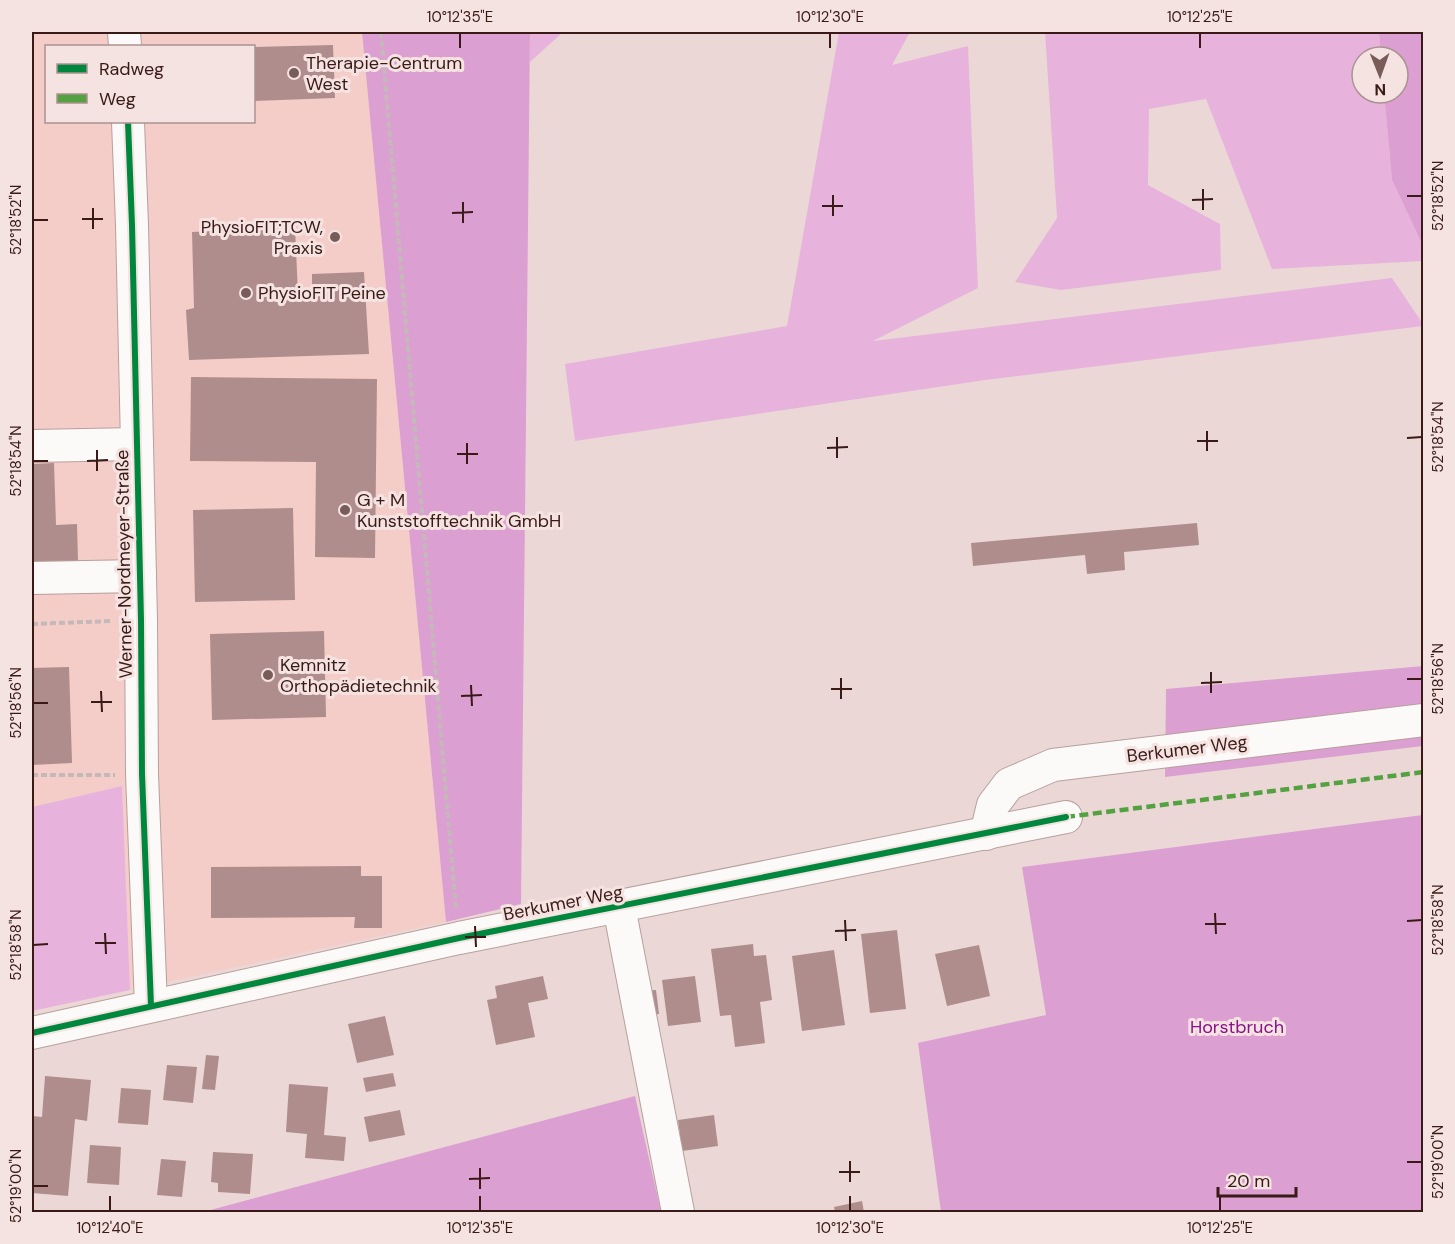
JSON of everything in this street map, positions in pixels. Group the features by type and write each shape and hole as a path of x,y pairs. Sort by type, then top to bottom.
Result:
{"street":[{"name":"Werner-Nordmeyer-Straße","path":"128,123 141,620 142,774 151,1006"},
{"path":"32,446 137,444"},
{"path":"32,578 140,576"},
{"name":"Berkumer Weg","path":"986,834 993,805 1009,784 1053,765 1424,720"},
{"name":"Berkumer Weg","path":"32,1033 459,938 1066,817"},
{"name":"Berkumer Weg","path":"619,907 678,1212"}],"path":[{"path":"381,32 451,870 459,938"},
{"path":"32,624 141,620"},
{"path":"32,776 142,774"}],"shaded area":[{"path":"32,32 362,32 446,922 130,990 122,786 32,807"},
{"path":"530,32 563,32 530,62"},
{"path":"839,32 910,32 892,65 968,46 978,288 873,341 1392,278 1423,326 985,380 575,441 565,364 787,326"},
{"path":"1045,32 1379,32 1380,45 1350,45 1350,105 1385,105 1392,180 1423,246 1423,261 1272,269 1206,99 1149,109 1148,185 1220,224 1221,270 1061,290 1015,282 1057,218"},
{"path":"122,786 130,990 32,1011 32,807"}],"green space":[{"path":"362,32 530,32 521,904 446,922"},
{"path":"1379,32 1423,32 1423,246 1392,180 1385,105 1410,105 1410,45 1380,45"},
{"path":"1423,666 1423,746 1165,777 1166,689"},
{"name":"Horstbruch","path":"1423,815 1423,1212 941,1212 918,1043 1046,1015 1022,867"},
{"path":"635,1096 661,1212 203,1212"}],"building":[{"name":"Therapie-Centrum West","path":"333,45 335,98 255,101 255,47"},
{"name":"PhysioFIT Peine","path":"295,227 298,294 312,292 312,274 364,272 369,354 189,360 186,310 194,308 192,232"},
{"name":"G + M Kunststofftechnik GmbH","path":"191,377 377,379 375,558 315,557 316,462 190,461"},
{"path":"54,463 56,525 77,524 78,561 32,563 32,464"},
{"path":"293,508 295,600 195,602 193,510"},
{"path":"1197,523 1199,545 1124,552 1125,570 1087,574 1085,555 973,566 971,543"},
{"name":"Kemnitz Orthopädietechnik","path":"324,631 326,717 212,720 210,634"},
{"path":"69,667 72,763 32,765 32,668"},
{"path":"361,866 361,876 382,876 382,928 354,928 355,917 211,918 211,867"},
{"path":"897,930 906,1009 870,1013 861,934"},
{"path":"753,944 754,956 766,955 772,1000 760,1002 765,1043 735,1047 731,1015 720,1016 711,949"},
{"path":"979,945 990,996 947,1006 935,954"},
{"path":"834,950 845,1025 802,1031 792,956"},
{"path":"543,976 548,999 528,1003 535,1037 496,1045 487,1000 497,998 495,986"},
{"path":"695,976 701,1022 668,1026 662,980"},
{"path":"656,990 659,1014 646,1015 644,991"},
{"path":"385,1016 394,1055 357,1063 348,1024"},
{"path":"206,1055 219,1056 215,1090 202,1089"},
{"path":"167,1065 197,1067 193,1103 163,1100"},
{"path":"393,1073 396,1086 366,1092 363,1078"},
{"path":"45,1076 91,1080 87,1121 75,1119 68,1196 32,1193 32,1116 42,1117"},
{"path":"289,1084 328,1087 324,1135 346,1137 344,1161 305,1158 307,1134 286,1132"},
{"path":"121,1088 151,1090 148,1125 118,1123"},
{"path":"400,1110 405,1135 369,1142 364,1117"},
{"path":"714,1115 718,1146 682,1151 678,1120"},
{"path":"90,1145 121,1147 119,1185 87,1183"},
{"path":"213,1152 253,1154 250,1194 218,1192 218,1183 211,1182"},
{"path":"161,1159 186,1161 182,1197 157,1195"},
{"path":"862,1201 864,1212 835,1212 834,1207"}],"marked path":[{"path":"1066,817 1424,772"}],"cycle path":[{"path":"128,123 141,620 142,774 151,1006"},
{"path":"32,1033 459,938 1066,817"}],"place":[{"name":"Therapie-Centrum West","path":"294,73"},
{"name":"PhysioFIT;TCW, Praxis","path":"335,237"},
{"name":"PhysioFIT Peine","path":"246,293"},
{"name":"G + M Kunststofftechnik GmbH","path":"345,510"},
{"name":"Kemnitz Orthopädietechnik","path":"268,675"}]}
